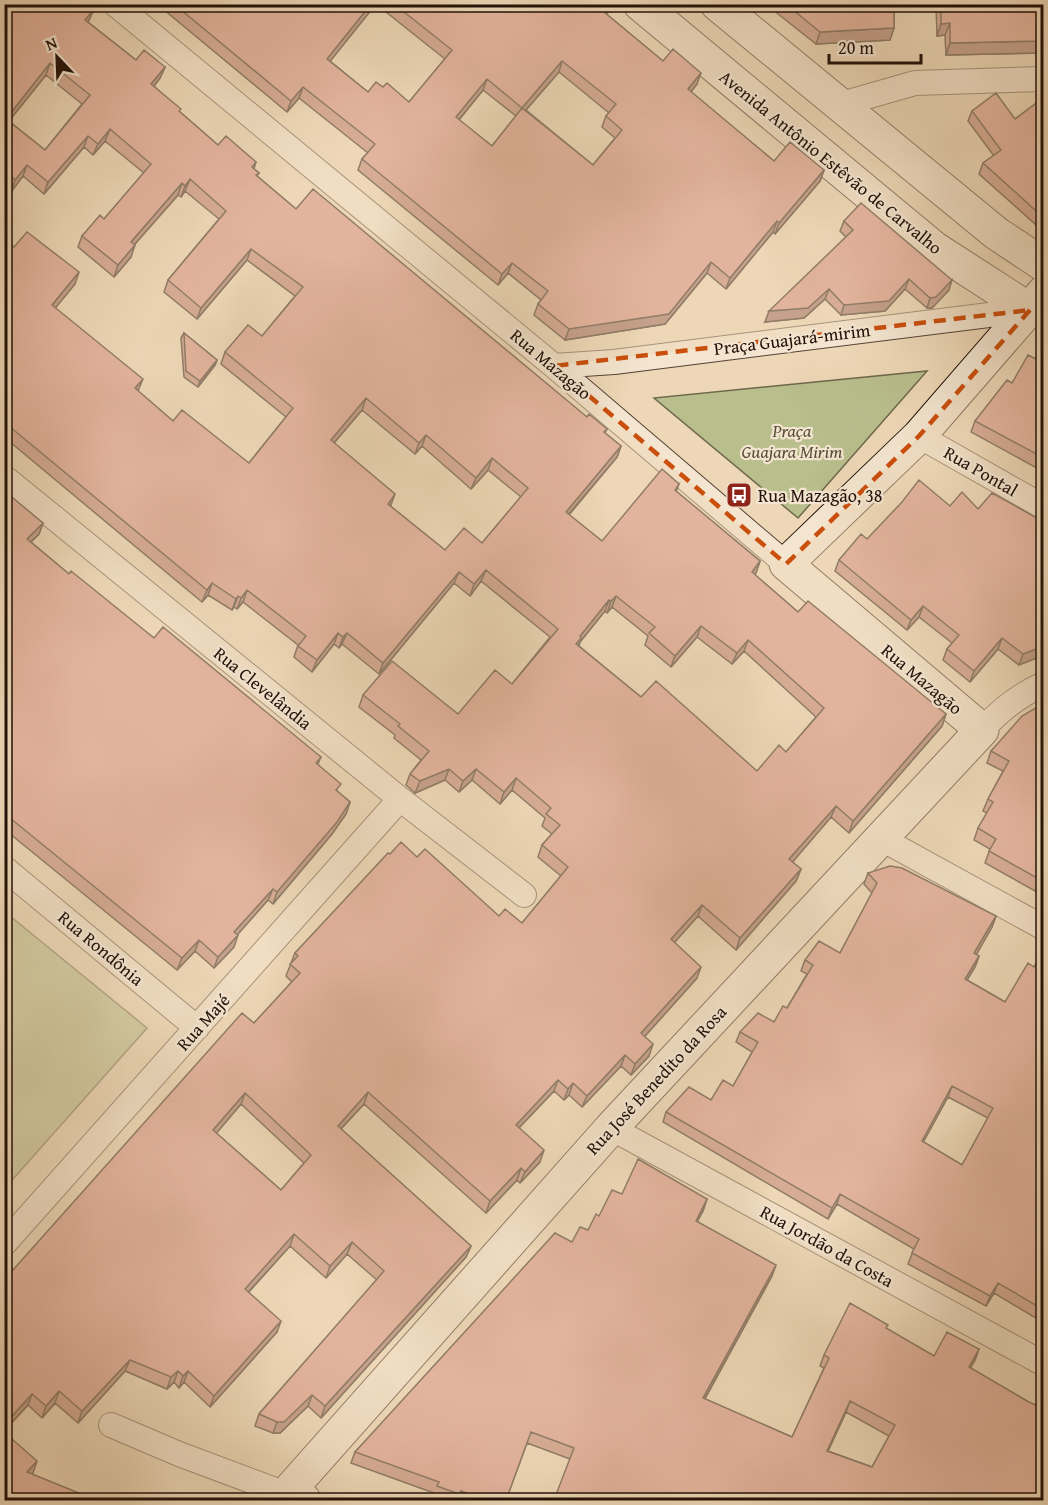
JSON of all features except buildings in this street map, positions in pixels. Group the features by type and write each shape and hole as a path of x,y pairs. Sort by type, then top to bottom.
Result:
{"street":[{"name":"Rua Mazagão","path":"115,4 554,366 982,730"},
{"name":"Avenida Antônio Estêvão de Carvalho","path":"640,4 934,248 1039,304"},
{"path":"717,4 996,233 1044,265"},
{"path":"838,105 915,83 1044,79"},
{"name":"Praça Guajará-mirim","path":"554,366 614,362 1039,304"},
{"path":"786,564 919,436 1039,304"},
{"name":"Rua Pontal","path":"919,436 1044,507"},
{"name":"Rua Clevelândia","path":"4,477 400,799 524,895"},
{"name":"Rua José Benedito da Rosa","path":"295,1497 611,1128 997,714 1025,692 1044,684"},
{"name":"Rua Majé","path":"4,1244 400,799"},
{"path":"880,838 1044,928"},
{"name":"Rua Rondônia","path":"4,868 197,1028"},
{"name":"Rua Jordão da Costa","path":"611,1128 1044,1364"},
{"path":"111,1425 179,1454 295,1497"}],"highlighted area":[{"path":"1030,310 919,436 786,564 554,366"}],"green space":[{"name":"Praça Guajara Mirim","path":"927,371 798,518 654,398"},
{"path":"5,912 147,1028 5,1188"}],"place":[{"name":"Rua Mazagão, 38","path":"739,495"}]}
